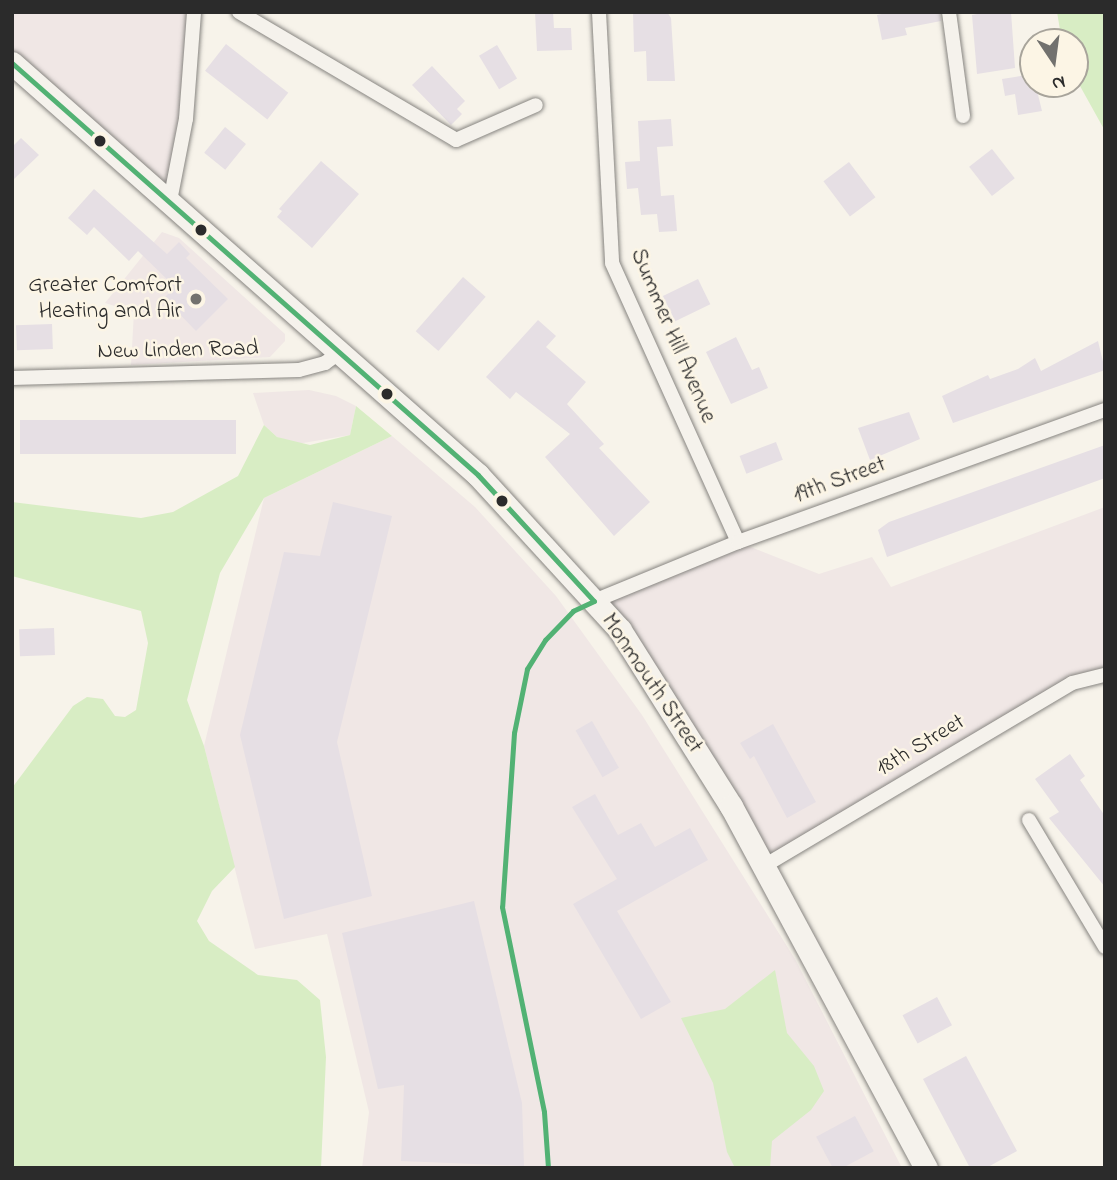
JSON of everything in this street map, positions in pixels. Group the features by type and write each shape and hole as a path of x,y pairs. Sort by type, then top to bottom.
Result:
{"main road":[{"name":"Monmouth Street","path":"12,63 478,475 594,601 631,647 764,866 926,1168"},
{"path":"897,1110 920,1124 944,1168"}],"street":[{"path":"170,201 186,119 194,12"},
{"path":"239,12 456,140 536,105"},
{"name":"Summer Hill Avenue","path":"600,12 612,264 738,542"},
{"path":"949,12 963,116"},
{"name":"New Linden Road","path":"12,378 264,373 325,363 340,352"},
{"name":"19th Street","path":"594,601 738,542 1105,410"},
{"name":"18th Street","path":"764,866 1072,683 1105,675"},
{"path":"1030,820 1105,947"}],"shaded area":[{"path":"12,12 194,12 170,201 12,63"},
{"path":"162,232 179,238 285,334 285,341 270,357 131,365 134,312 105,303"},
{"path":"309,390 336,396 356,406 350,435 297,444 277,437 264,425 253,393"},
{"path":"392,436 475,507 556,596 642,715 795,959 902,1168 362,1168 369,1112 327,934 255,949 204,746 264,498"},
{"path":"1105,507 1105,675 1071,683 764,866 594,601 738,542 819,574 872,557 891,587"}],"green space":[{"path":"1057,12 1105,12 1105,131 1087,98 1089,98 1089,28 1060,28"},
{"path":"356,406 392,436 264,498 220,573 187,700 204,746 235,867 212,891 197,921 209,941 258,975 297,980 320,1000 326,1057 321,1168 12,1168 12,788 73,706 87,697 103,699 115,716 125,717 136,710 148,643 141,611 12,576 12,502 141,518 173,512 238,476 264,425 277,437 310,445 350,435"},
{"path":"775,970 787,1033 814,1066 824,1091 811,1110 772,1141 770,1168 735,1168 727,1152 713,1083 681,1018 725,1009"}],"building":[{"path":"535,12 553,12 554,28 571,28 572,50 537,51"},
{"path":"633,12 667,12 671,18 675,81 647,81 646,51 634,52"},
{"path":"891,12 940,12 941,21 905,28 907,35 882,40 877,15"},
{"path":"1011,12 1015,68 977,74 972,15"},
{"path":"226,44 288,93 267,119 205,71"},
{"path":"497,45 517,78 499,89 479,56"},
{"path":"432,66 465,101 457,109 462,114 451,125 412,85"},
{"path":"1019,76 1019,98 1039,98 1042,111 1018,115 1015,94 1005,96 1002,79"},
{"path":"671,119 673,146 657,147 661,196 674,195 677,231 659,232 657,214 641,215 638,188 627,189 625,162 640,161 638,121"},
{"path":"225,127 246,144 225,170 204,153"},
{"path":"21,138 39,155 12,181 12,147"},
{"path":"992,149 1015,178 992,196 969,167"},
{"path":"321,161 359,194 312,248 277,217 282,211 279,209"},
{"path":"849,162 875,197 850,216 823,181"},
{"path":"94,189 167,254 179,242 190,254 186,258 228,299 196,331 164,298 175,287 138,251 129,261 94,227 87,235 68,218"},
{"path":"463,277 486,297 438,351 416,331"},
{"path":"698,279 710,304 675,321 663,296"},
{"path":"538,320 556,336 546,347 586,382 567,404 604,444 599,448 650,502 614,536 545,457 570,434 516,392 510,399 486,377"},
{"path":"52,324 53,349 17,350 16,325"},
{"path":"736,337 752,370 759,367 768,388 731,404 706,352"},
{"path":"1098,341 1105,370 953,423 942,396 988,375 990,379 1018,369 1035,358 1041,371"},
{"path":"909,412 920,439 870,460 858,428"},
{"path":"20,420 236,420 236,454 20,454"},
{"path":"776,442 783,460 746,474 740,456"},
{"path":"1105,445 1105,478 887,557 878,530 889,522"},
{"path":"333,502 392,516 337,742 372,896 284,919 240,735 284,552 320,556"},
{"path":"54,628 55,655 20,656 19,629"},
{"path":"592,721 619,768 603,777 576,730"},
{"path":"773,724 816,802 787,818 754,756 750,759 740,743"},
{"path":"1070,754 1085,776 1080,780 1105,816 1105,887 1049,818 1059,812 1035,779"},
{"path":"595,794 618,835 641,823 655,847 690,828 708,860 617,911 671,1002 641,1019 573,904 617,879 572,807"},
{"path":"474,901 522,1103 524,1166 401,1161 404,1085 378,1089 342,933"},
{"path":"937,997 952,1025 918,1044 903,1015"},
{"path":"966,1056 1017,1151 986,1168 970,1168 923,1079"},
{"path":"855,1116 874,1151 842,1168 833,1168 816,1137"}],"transit line":[{"path":"12,63 478,475 594,601 573,611 545,640 527,669 514,733 502,907 544,1112 548,1168"}],"place":[{"name":"Greater Comfort Heating and Air","path":"196,299"}]}
